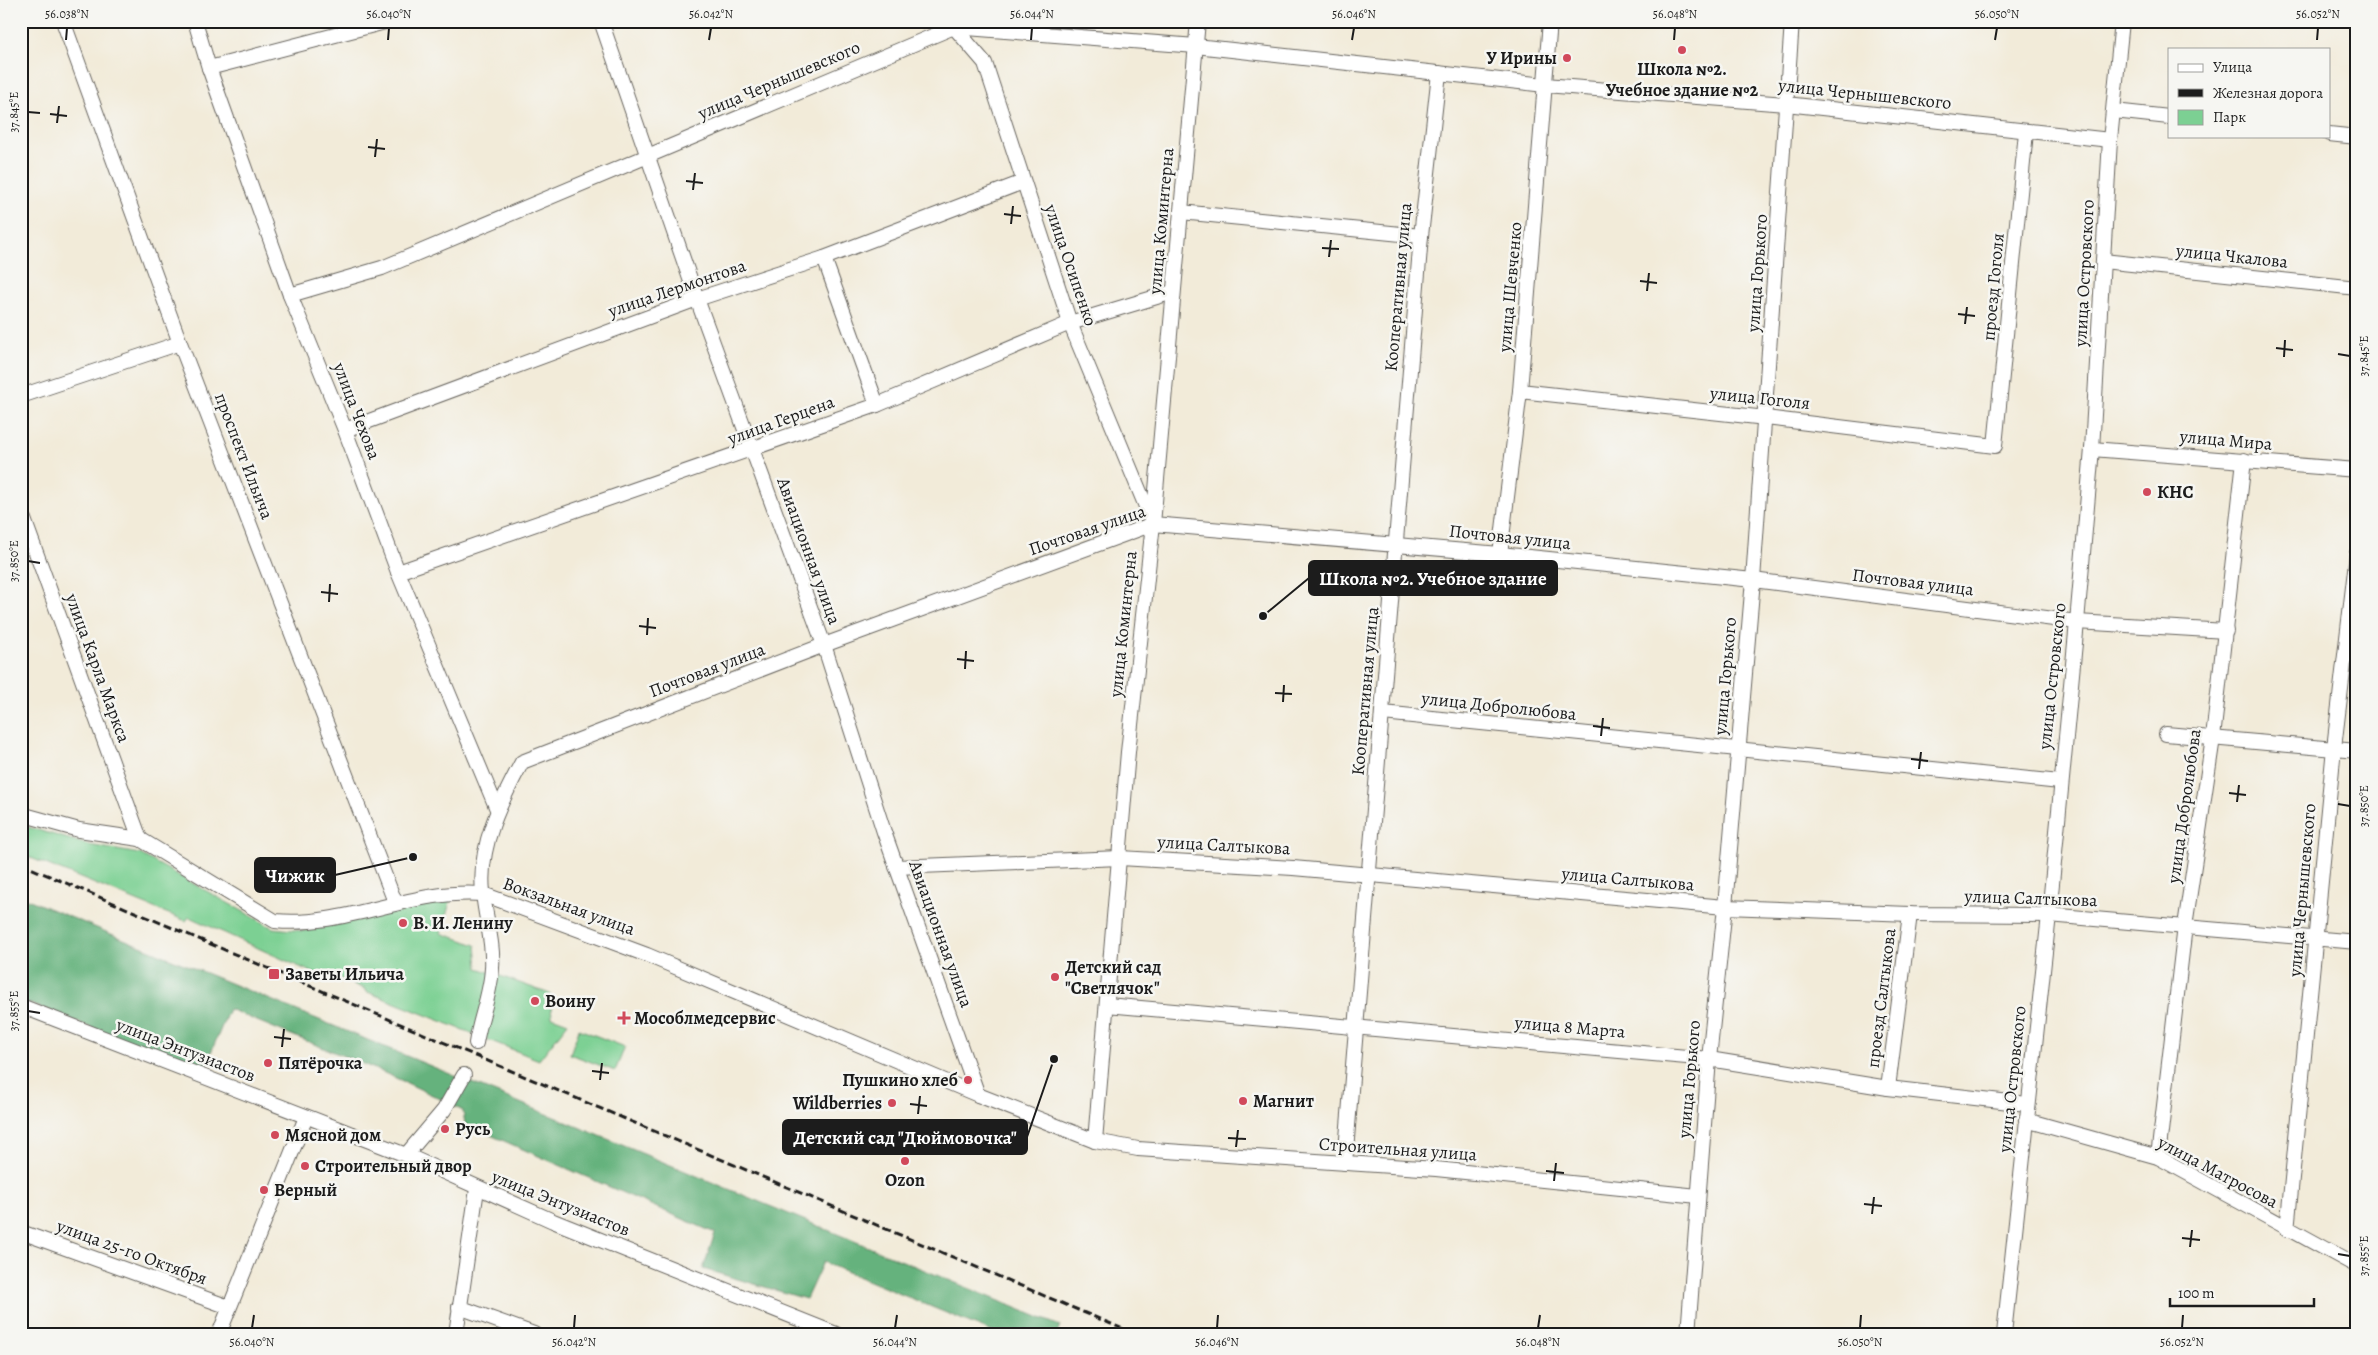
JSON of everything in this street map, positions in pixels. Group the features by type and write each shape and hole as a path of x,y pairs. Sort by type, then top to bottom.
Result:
{"street":[{"name":"проспект Ильича","path":"63,21 180,342 395,902"},
{"name":"улица Чехова","path":"195,21 209,68 290,295 345,430 398,572 497,809"},
{"path":"209,68 388,21"},
{"name":"Авиационная улица","path":"601,21 697,299 824,645 896,867 978,1095"},
{"name":"улица Коминтерна","path":"1095,1141 1128,752 1153,524 1198,21"},
{"name":"улица Шевченко","path":"1500,554 1520,391 1550,21"},
{"name":"улица Горького","path":"1688,1334 1709,1058 1725,907 1766,418 1792,21"},
{"name":"улица Островского","path":"2004,1334 2027,1104 2049,915 2060,782 2077,622 2092,449 2110,140 2122,21"},
{"name":"улица Чернышевского","path":"290,295 382,268 954,24 1196,46 1545,85 1786,104 2110,140"},
{"name":"улица Осипенко","path":"954,24 985,63 1070,323 1153,524"},
{"name":"Кооперативная улица","path":"1345,1163 1358,1026 1421,236 1439,73"},
{"path":"2114,111 2168,117"},
{"name":"проезд Гоголя","path":"1996,446 2026,132"},
{"path":"2330,134 2357,137"},
{"name":"улица Лермонтова","path":"345,430 697,299 824,258 1023,182"},
{"path":"1181,212 1421,236"},
{"path":"824,258 877,405"},
{"name":"улица Чкалова","path":"2103,261 2357,288"},
{"name":"улица Герцена","path":"398,572 877,405 1070,323 1173,292"},
{"path":"21,396 180,342"},
{"name":"улица Гоголя","path":"1520,391 1996,446"},
{"name":"улица Мира","path":"2092,449 2357,470"},
{"name":"улица Добролюбова","path":"2158,1158 2185,926 2213,738 2244,460"},
{"name":"улица Карла Маркса","path":"21,511 140,839"},
{"name":"Почтовая улица","path":"476,1043 492,968 491,929 483,894 482,877 497,809 522,762 824,645 1153,524 1396,544 1753,580 2077,622 2226,631"},
{"name":"улица Чернышевского","path":"2287,1230 2334,748 2357,553"},
{"name":"улица Добролюбова","path":"1383,713 2060,782"},
{"path":"2166,734 2357,751"},
{"name":"Вокзальная улица","path":"21,814 79,830 140,839 234,898 275,921 299,923 324,920 395,902 459,892 483,894 670,964 978,1095 1095,1141"},
{"name":"улица Салтыкова","path":"896,867 1120,858 1369,874 1725,907 1910,914 2049,915 2357,942"},
{"name":"проезд Салтыкова","path":"1888,1088 1910,914"},
{"name":"улица 8 Марта","path":"1107,1005 1709,1058 1888,1088 2027,1104"},
{"name":"улица Энтузиастов","path":"21,1006 406,1155 477,1189 836,1334"},
{"path":"406,1155 444,1110 464,1075"},
{"path":"219,1334 306,1117"},
{"name":"улица Матросова","path":"2026,1120 2158,1158 2287,1230 2357,1266"},
{"name":"Строительная улица","path":"1095,1141 1138,1149 1436,1169 1698,1196"},
{"path":"456,1334 477,1189"},
{"name":"улица 25-го Октября","path":"21,1232 229,1307"},
{"path":"459,1307 534,1334"}],"green space":[{"path":"21,825 89,845 140,854 273,928 304,931 451,899 441,933 476,945 478,968 550,994 552,1017 568,1023 539,1060 365,991 365,989 323,971 320,976 189,917 186,921 21,854"},
{"path":"21,896 1060,1326 1057,1334 997,1334 823,1262 806,1299 703,1269 715,1233 465,1124 463,1111 435,1096 229,1009 203,1072 21,1000"},
{"path":"579,1029 625,1047 615,1071 570,1054"}],"railway":[{"path":"21,864 1135,1334"}],"place":[{"name":"Школа №2. Учебное здание №2","path":"1682,50"},
{"name":"У Ирины","path":"1567,58"},
{"name":"КНС","path":"2147,492"},
{"name":"Школа №2. Учебное здание","path":"1263,616"},
{"name":"Чижик","path":"413,857"},
{"name":"В. И. Ленину","path":"403,923"},
{"name":"Заветы Ильича","path":"274,974"},
{"name":"Детский сад \"Светлячок\"","path":"1055,977"},
{"name":"Воину","path":"535,1001"},
{"name":"Мособлмедсервис","path":"624,1018"},
{"name":"Детский сад \"Дюймовочка\"","path":"1054,1059"},
{"name":"Пятёрочка","path":"268,1063"},
{"name":"Пушкино хлеб","path":"968,1080"},
{"name":"Магнит","path":"1243,1101"},
{"name":"Wildberries","path":"892,1103"},
{"name":"Русь","path":"445,1129"},
{"name":"Мясной дом","path":"275,1135"},
{"name":"Ozon","path":"905,1161"},
{"name":"Строительный двор","path":"305,1166"},
{"name":"Верный","path":"264,1190"}]}
